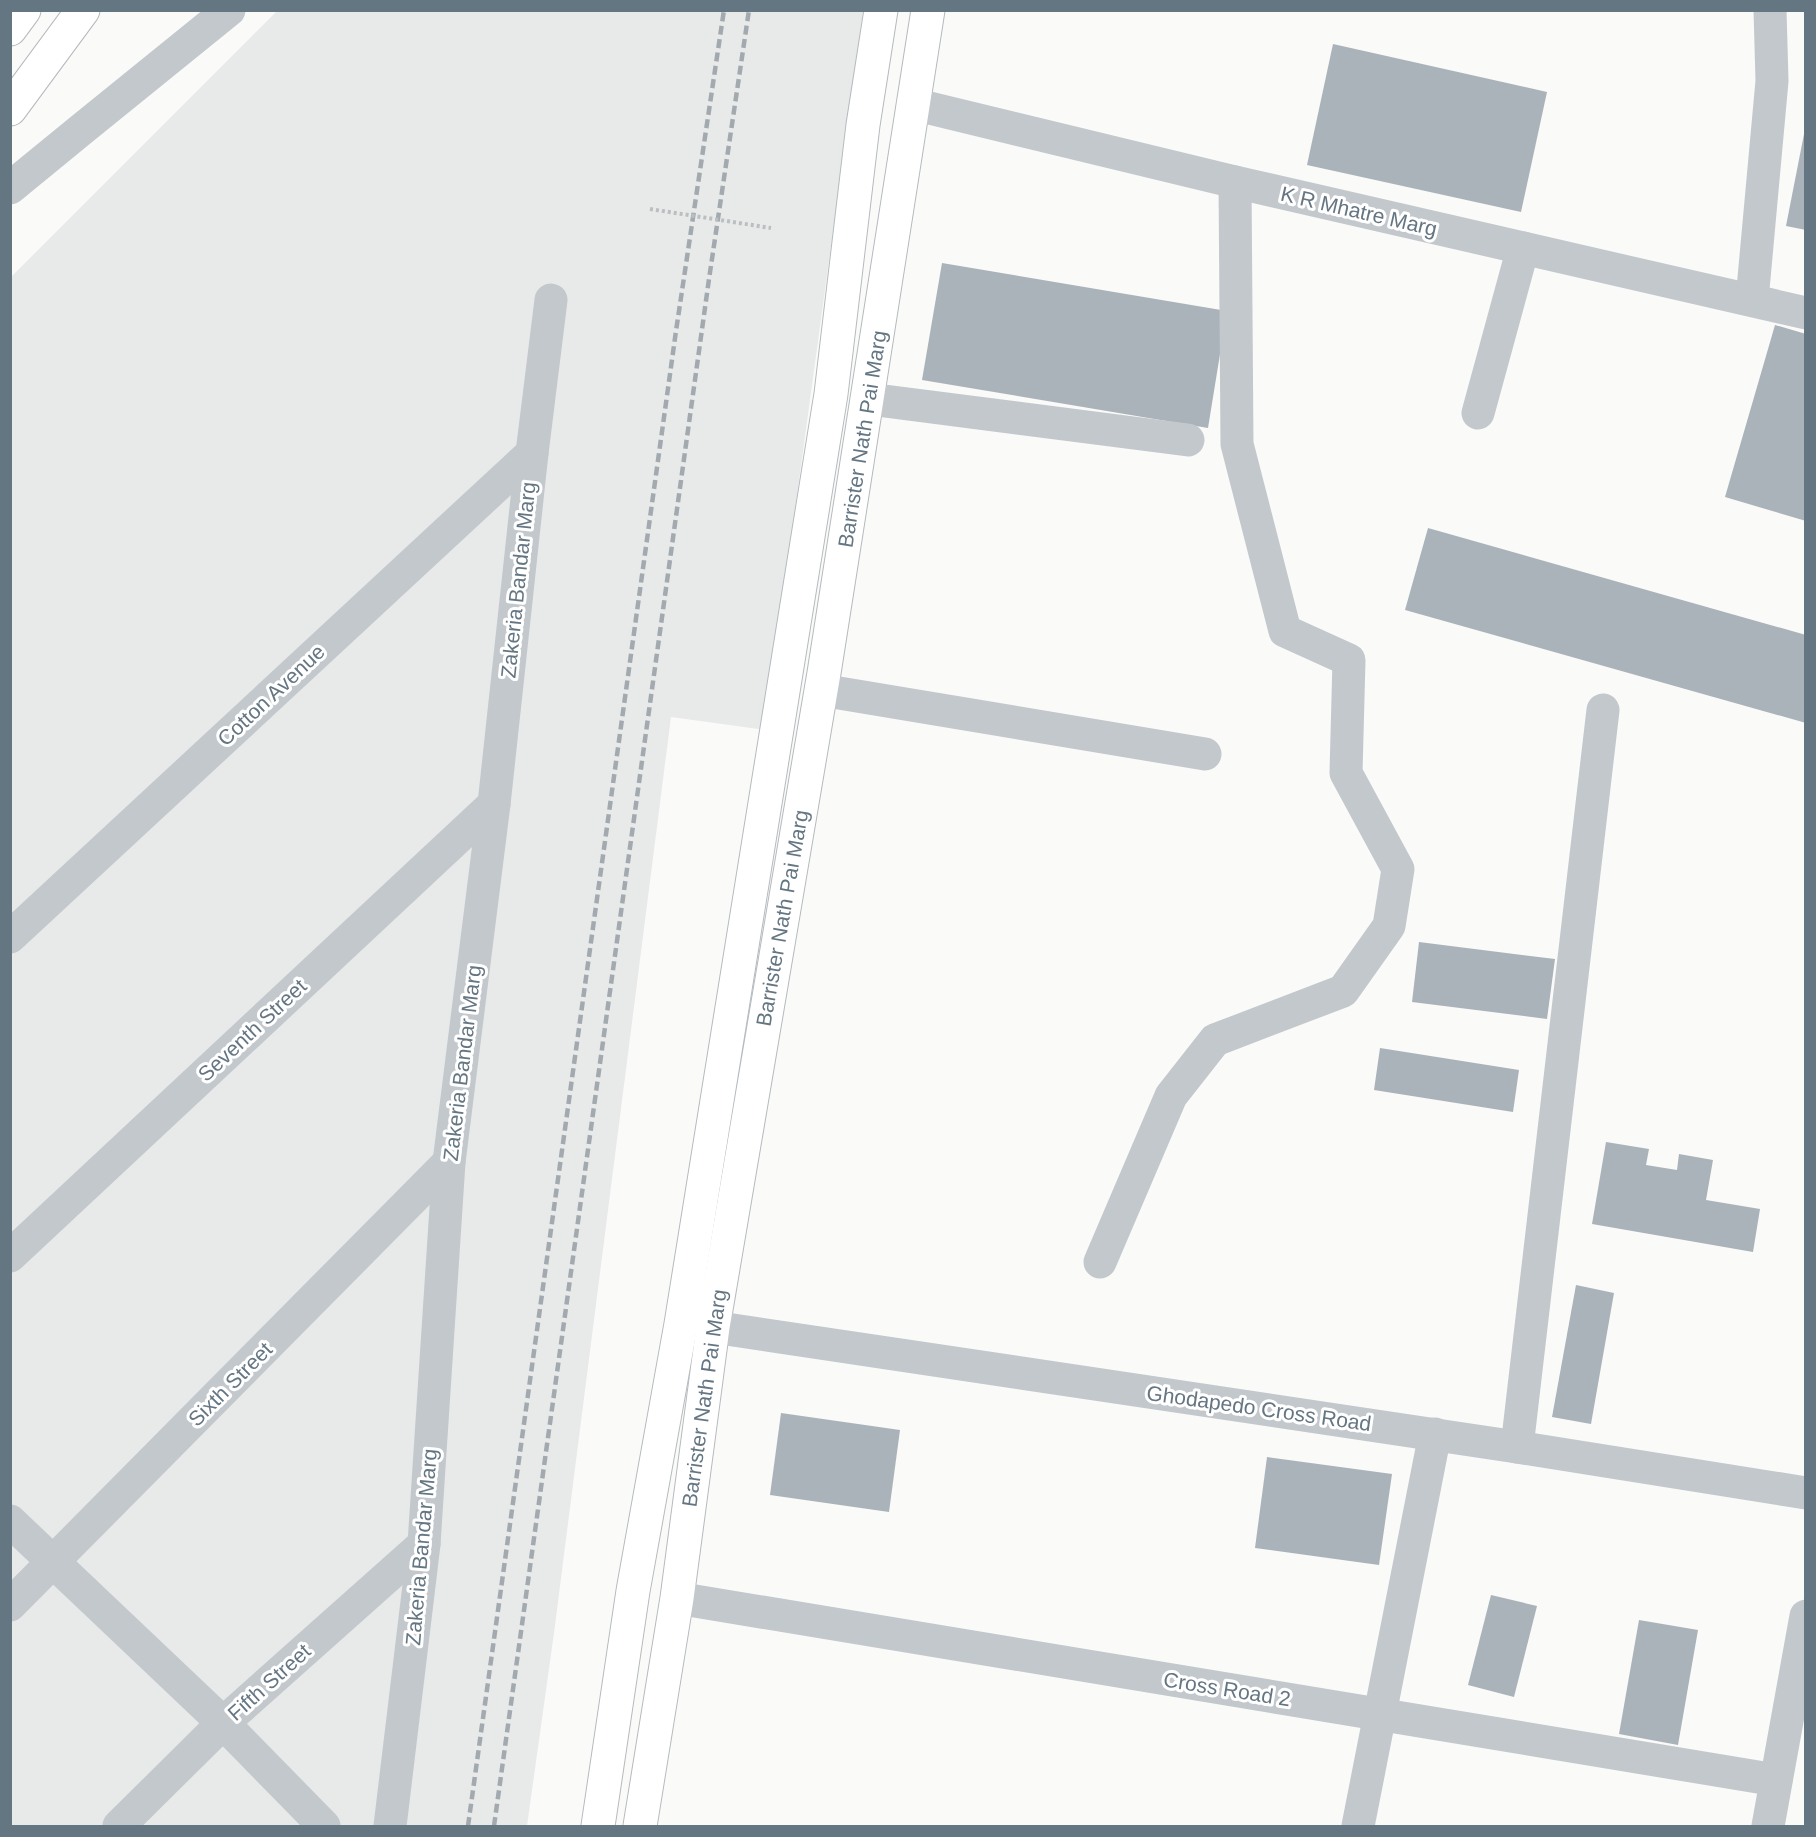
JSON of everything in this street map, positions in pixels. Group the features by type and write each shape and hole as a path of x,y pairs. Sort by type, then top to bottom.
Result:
{"main road":[{"path":"10,29 24,10"},
{"path":"10,109 83,10"},
{"name":"Barrister Nath Pai Marg","path":"598,1827 633,1591 664,1418 829,406 863,125 882,10"},
{"name":"Barrister Nath Pai Marg","path":"640,1827 677,1598 713,1327 869,399 928,10"},
{"path":"664,1418 700,1425"}],"street":[{"path":"10,188 229,10"},
{"path":"1752,300 1772,81 1770,10"},
{"name":"K R Mhatre Marg","path":"913,104 1235,182 1806,313"},
{"path":"1100,1262 1171,1096 1215,1040 1343,991 1389,926 1398,869 1346,773 1349,660 1285,631 1237,444 1235,182"},
{"path":"1478,412 1523,248"},
{"name":"Zakeria Bandar Marg","path":"390,1827 424,1544 449,1162 494,804 551,300"},
{"path":"869,399 1188,440"},
{"name":"Cotton Avenue","path":"10,937 532,453"},
{"path":"821,690 1205,754"},
{"path":"1517,1446 1603,710"},
{"name":"Seventh Street","path":"10,1256 494,804"},
{"name":"Sixth Street","path":"10,1605 449,1162"},
{"name":"Ghodapedo Cross Road","path":"713,1327 1517,1446 1806,1493"},
{"path":"1358,1827 1435,1434"},
{"path":"10,1521 223,1724 324,1827"},
{"name":"Fifth Street","path":"119,1827 223,1724 424,1544"},
{"name":"Cross Road 2","path":"677,1598 1776,1780"},
{"path":"1768,1827 1806,1616"}],"path":[{"path":"650,209 771,228"}],"shaded area":[{"path":"277,11 863,11 765,730 671,717 554,1633 527,1826 11,1826 11,277"}],"building":[{"path":"1333,44 1547,92 1521,212 1307,165"},
{"path":"1804,134 1806,134 1806,230 1786,226"},
{"path":"942,263 1227,311 1208,428 922,380"},
{"path":"1775,325 1806,334 1806,521 1725,497"},
{"path":"1428,528 1806,635 1806,723 1405,610"},
{"path":"1419,942 1555,959 1547,1019 1412,1002"},
{"path":"1380,1048 1519,1070 1513,1112 1374,1090"},
{"path":"1606,1142 1649,1149 1646,1165 1677,1170 1679,1154 1713,1160 1706,1200 1760,1209 1753,1252 1592,1224"},
{"path":"1576,1285 1614,1293 1591,1424 1552,1417"},
{"path":"781,1413 900,1430 889,1512 770,1495"},
{"path":"1267,1457 1392,1474 1379,1565 1255,1548"},
{"path":"1491,1595 1537,1606 1514,1697 1468,1685"},
{"path":"1639,1620 1698,1630 1678,1745 1619,1734"}],"railway":[{"path":"468,1826 676,331 724,10"},
{"path":"494,1826 709,279 749,10"}]}
